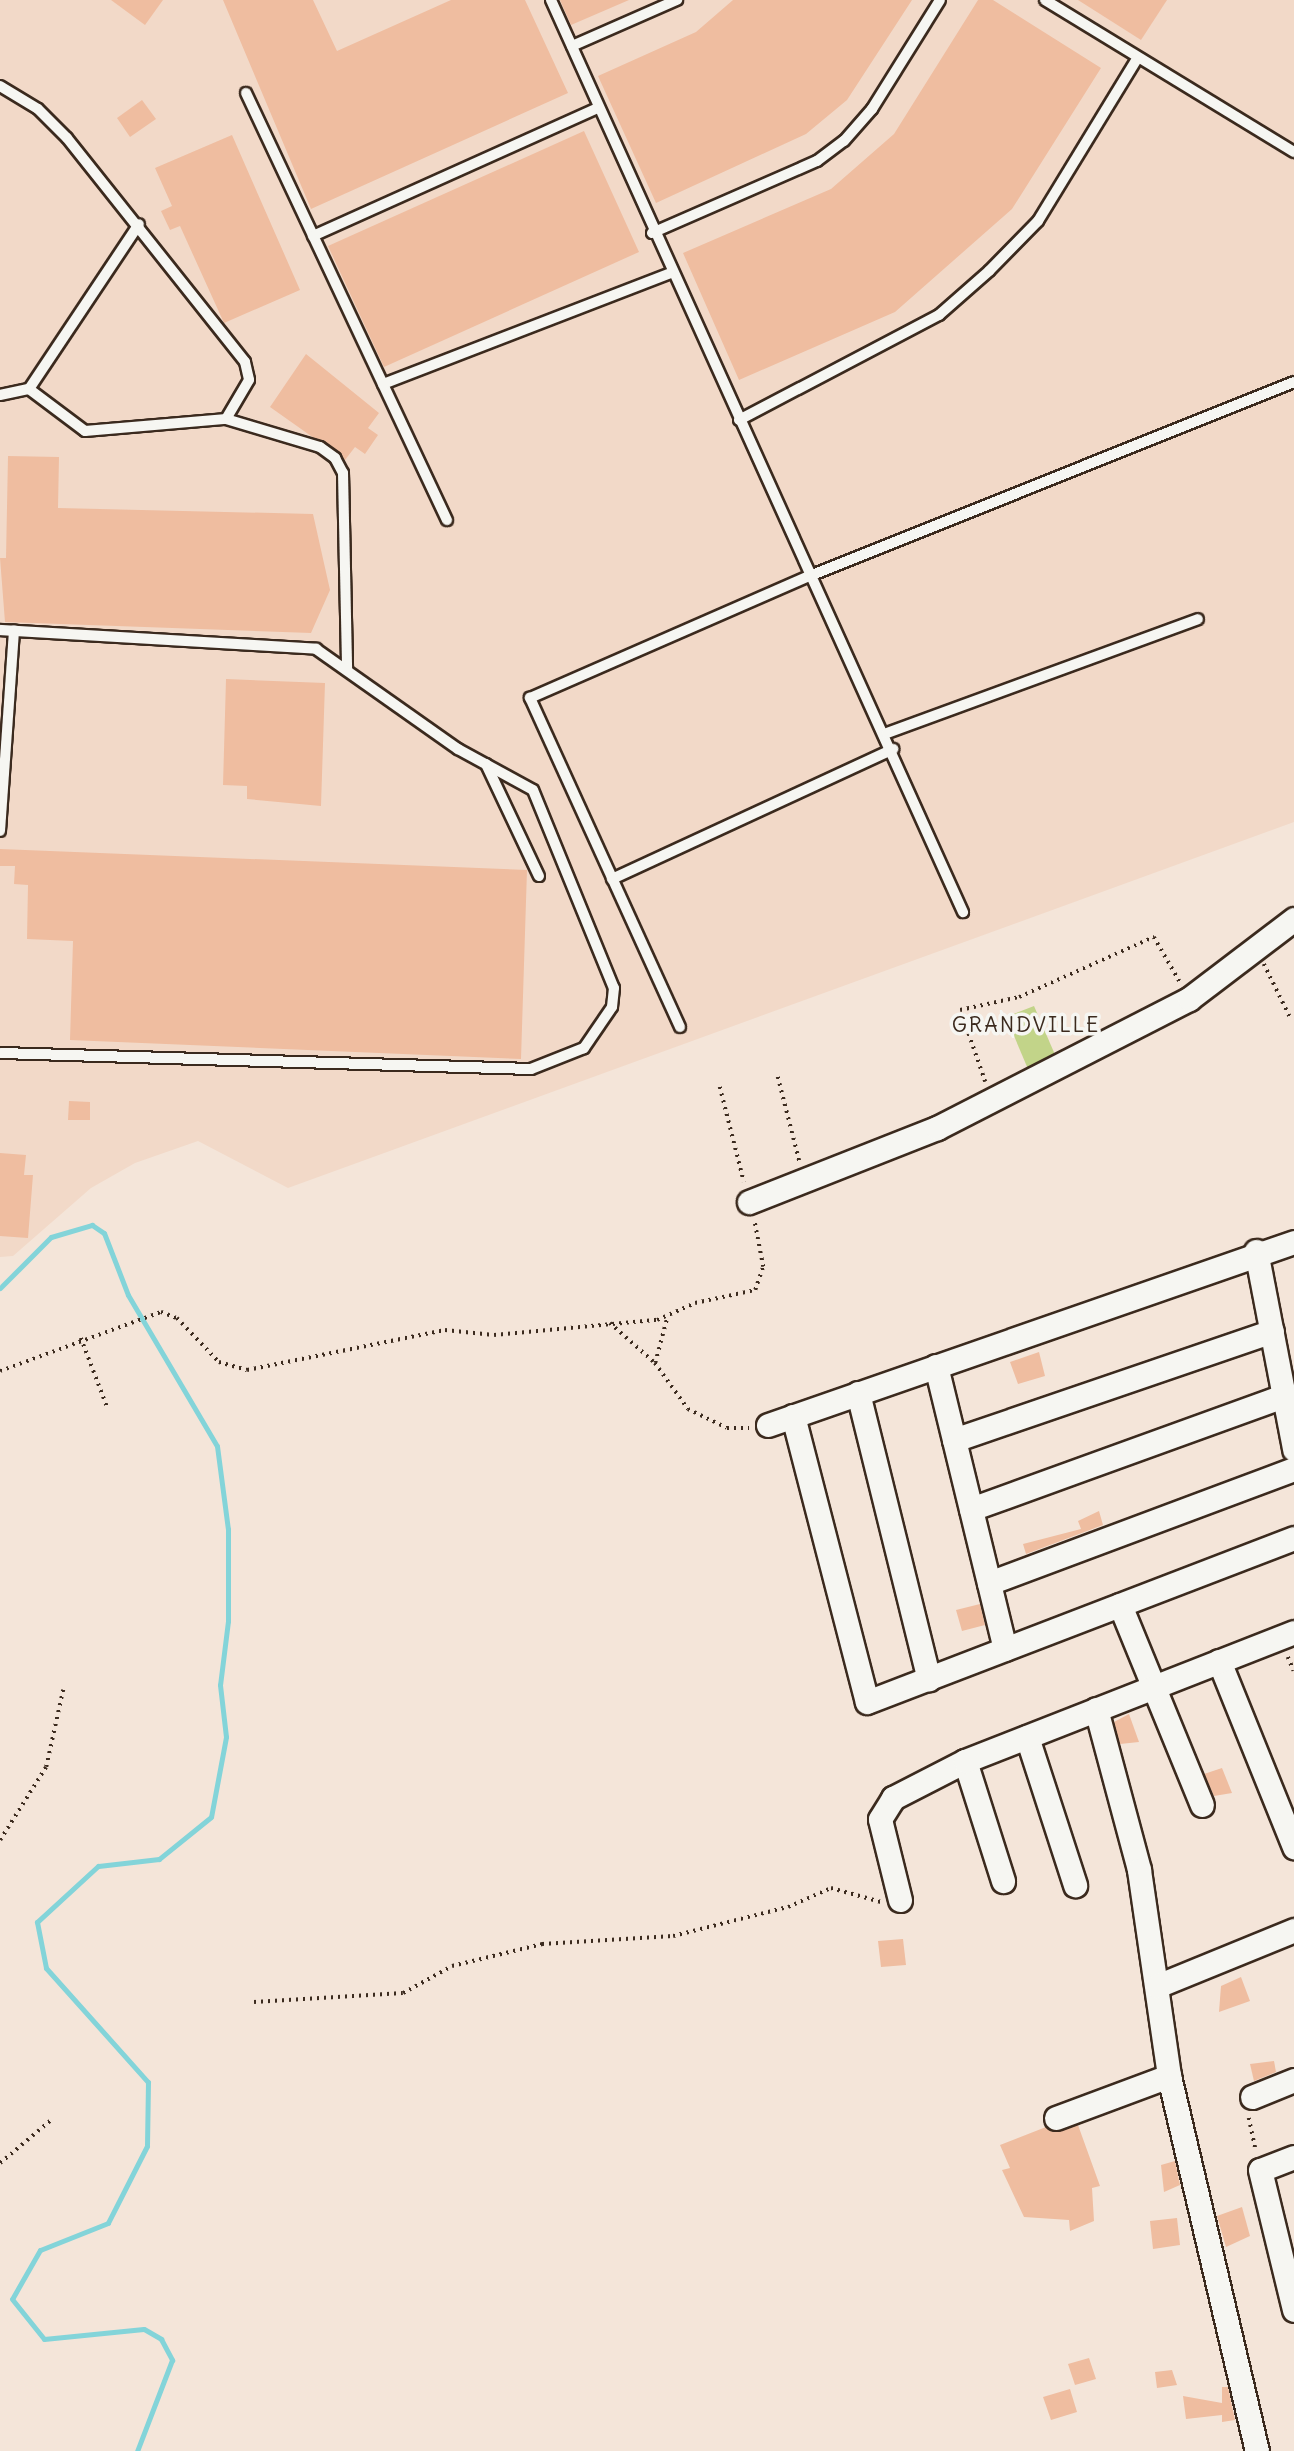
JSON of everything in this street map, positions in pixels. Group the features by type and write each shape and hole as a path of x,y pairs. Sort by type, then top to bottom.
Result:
{"street":[{"path":"749,1202 804,1178 937,1128 989,1096 1189,999 1294,919"},
{"path":"768,1425 1256,1251 1294,1242"},
{"path":"1256,1251 1294,1449"},
{"path":"954,1440 1272,1331"},
{"path":"936,1366 1005,1649"},
{"path":"858,1393 929,1679"},
{"path":"971,1509 1284,1396"},
{"path":"793,1416 867,1702 1294,1538"},
{"path":"989,1583 1294,1469"},
{"path":"1120,1605 1202,1805"},
{"path":"900,1900 880,1819 883,1806 965,1761 1294,1632"},
{"path":"1219,1661 1294,1847"},
{"path":"1097,1709 1139,1870 1169,2076 1257,2451"},
{"path":"1027,1737 1075,1885"},
{"path":"965,1761 1003,1881"},
{"path":"1157,1986 1294,1930"},
{"path":"1056,2118 1169,2076"},
{"path":"1252,2097 1294,2080"},
{"path":"1294,2157 1261,2170 1285,2239 1294,2310"}],"lane":[{"path":"551,0 670,273 887,733 963,912"},
{"path":"572,46 677,0"},
{"path":"652,233 817,161 844,141 872,109 940,0"},
{"path":"1046,0 1137,59 1294,152"},
{"path":"739,420 939,315 989,271 1038,221 1137,59"},
{"path":"0,86 38,109 139,224 250,371 226,419"},
{"path":"246,93 447,520"},
{"path":"313,236 598,108"},
{"path":"0,395 29,389 139,224"},
{"path":"383,383 670,273"},
{"path":"680,1027 530,698 812,575 1294,382"},
{"path":"29,389 71,422 98,433 226,419 320,447 343,473 347,670"},
{"path":"887,733 1198,619"},
{"path":"0,630 293,644 316,649 486,764 533,790 610,967 612,1007 584,1048 531,1069 0,1052"},
{"path":"0,831 13,630"},
{"path":"612,879 894,749"},
{"path":"486,764 539,876"}],"path":[{"path":"989,1096 960,1010 1019,997 1154,937 1189,999"},
{"path":"1257,949 1291,1019"},
{"path":"778,1077 804,1178"},
{"path":"0,1371 147,1315 177,1318 219,1363 247,1370 445,1330 494,1335 667,1317 755,1290 763,1267 720,1087"},
{"path":"655,1363 667,1317"},
{"path":"609,1322 655,1363 702,1419 727,1428 768,1425"},
{"path":"81,1338 108,1409"},
{"path":"0,1840 46,1767 63,1690"},
{"path":"254,2002 403,1993 452,1966 542,1944 673,1936 788,1908 831,1888 872,1902 900,1900"},
{"path":"1252,2097 1249,2119 1261,2170"},
{"path":"0,2163 51,2120"}],"shaded area":[{"path":"0,0 1294,0 1294,822 288,1188 198,1141 135,1163 91,1188 13,1256 0,1257"}],"green space":[{"path":"1034,1006 1056,1057 1028,1069 1006,1017"}],"building":[{"path":"111,0 163,0 145,25"},
{"path":"223,0 313,0 337,51 451,0 525,0 568,93 311,209"},
{"path":"560,0 629,0 571,25"},
{"path":"733,0 912,0 847,100 806,134 656,203 598,76 696,32"},
{"path":"978,0 993,0 1101,68 1012,209 895,312 739,380 683,253 831,189 894,134"},
{"path":"1078,0 1167,0 1141,40"},
{"path":"142,100 156,119 130,137 117,118"},
{"path":"584,131 639,252 384,367 328,246"},
{"path":"232,135 300,290 224,323 180,226 170,230 161,211 172,206 155,168"},
{"path":"306,354 379,413 368,428 378,435 365,454 355,447 345,460 270,407"},
{"path":"8,456 59,457 58,508 313,514 330,590 311,633 5,622 0,558 6,558"},
{"path":"226,679 325,683 321,806 247,799 247,786 223,785"},
{"path":"0,849 527,870 521,1059 70,1040 73,941 27,939 28,885 14,884 15,866 0,866"},
{"path":"69,1101 90,1102 90,1120 68,1120"},
{"path":"0,1153 26,1155 24,1175 33,1175 28,1238 0,1236"},
{"path":"1039,1352 1045,1376 1018,1384 1010,1362"},
{"path":"1099,1511 1103,1525 1026,1554 1023,1544 1081,1529 1078,1521"},
{"path":"980,1604 985,1625 962,1631 956,1610"},
{"path":"1129,1714 1139,1742 1120,1744 1114,1722"},
{"path":"1222,1768 1232,1793 1214,1796 1204,1774"},
{"path":"903,1939 906,1965 881,1967 878,1941"},
{"path":"1241,1977 1250,2001 1219,2012 1221,1986"},
{"path":"1274,2061 1276,2072 1254,2081 1250,2064"},
{"path":"1078,2125 1100,2186 1092,2188 1094,2221 1070,2231 1069,2220 1024,2217 1002,2170 1010,2168 1000,2145 1046,2127 1054,2132"},
{"path":"1175,2161 1180,2185 1164,2192 1161,2165"},
{"path":"1242,2207 1250,2236 1226,2247 1217,2216"},
{"path":"1177,2218 1180,2245 1153,2249 1150,2221"},
{"path":"1089,2358 1096,2379 1075,2385 1068,2364"},
{"path":"1172,2370 1177,2385 1157,2388 1155,2372"},
{"path":"1222,2387 1228,2387 1235,2420 1222,2422 1222,2415 1186,2419 1183,2396 1222,2403"},
{"path":"1070,2389 1077,2412 1051,2420 1043,2397"}],"waterway":[{"path":"0,1288 51,1237 92,1225 104,1233 128,1295 217,1446 228,1529 228,1621 220,1685 226,1737 211,1817 159,1859 98,1866 37,1922 46,1968 148,2082 147,2146 108,2223 40,2250 12,2299 44,2339 144,2329 161,2339 172,2360 137,2451"}],"district":[{"name":"GRANDVILLE","path":"1026,1025"}]}
